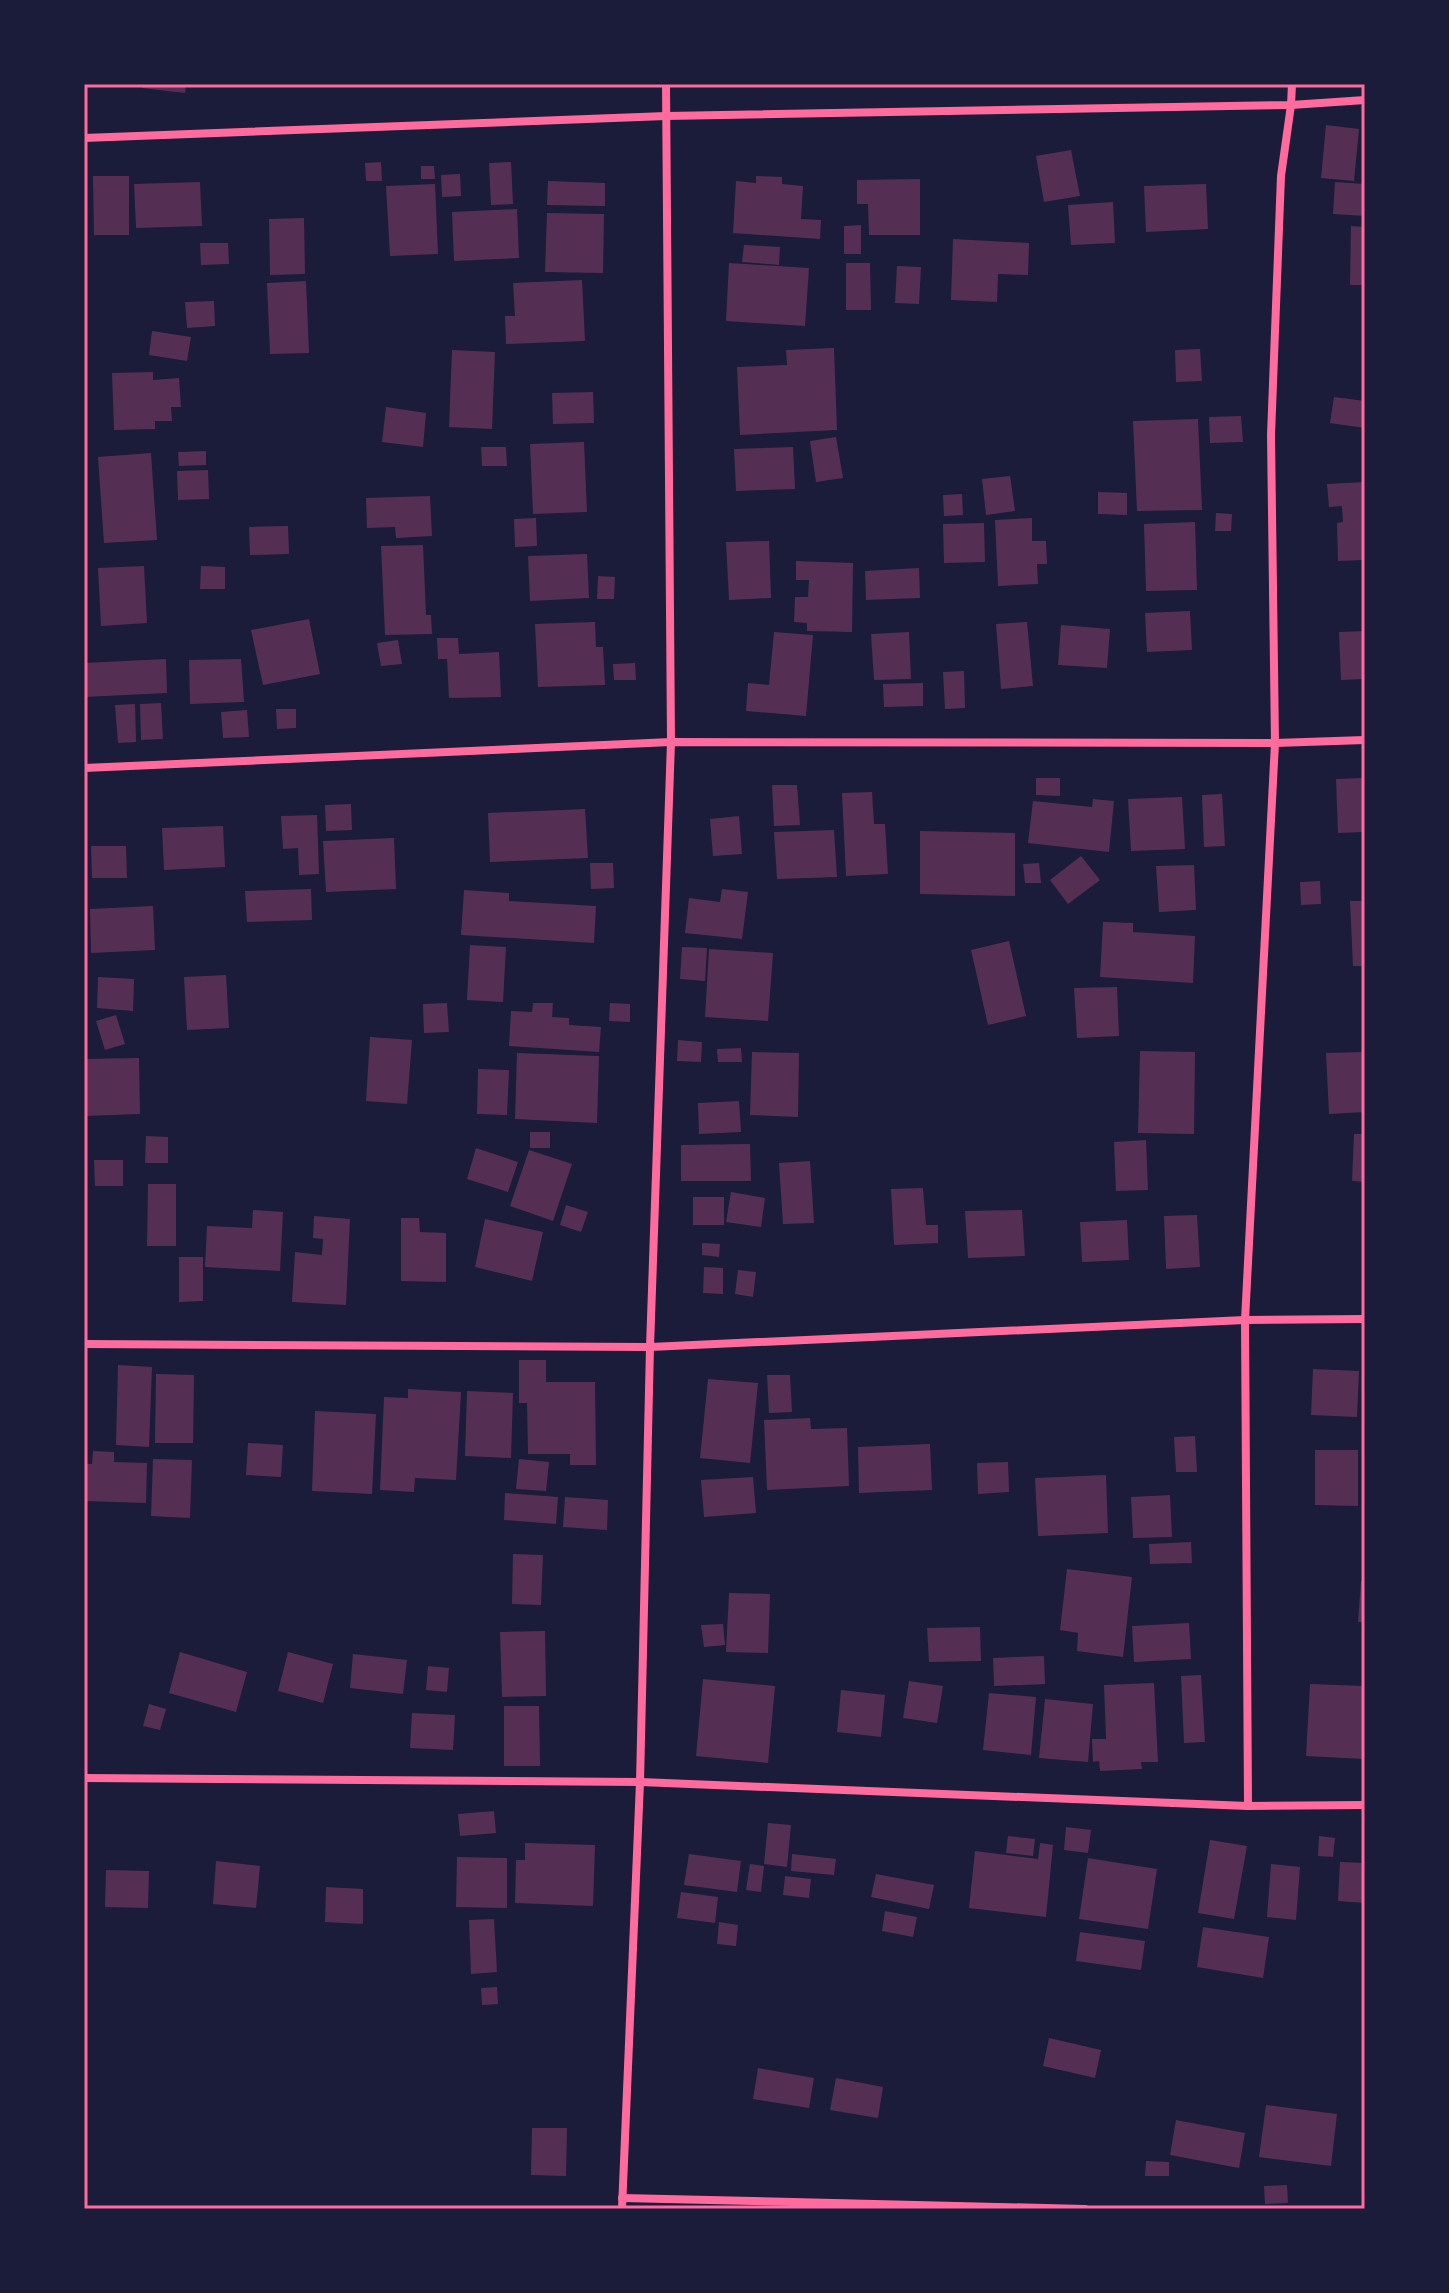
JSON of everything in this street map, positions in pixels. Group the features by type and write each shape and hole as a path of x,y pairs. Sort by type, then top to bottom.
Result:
{"street":[{"path":"622,2209 640,1782 650,1347 671,742 666,84"},
{"path":"1248,1806 1245,1320 1275,743 1271,435 1281,176 1292,84"},
{"path":"84,138 666,116 1291,105 1365,100"},
{"path":"84,768 671,742 1275,743 1365,740"},
{"path":"84,1344 650,1347 1245,1320 1365,1319"},
{"path":"84,1778 640,1782 1248,1806 1365,1805"},
{"path":"622,2198 1085,2209"}],"building":[{"path":"142,84 186,84 185,93 142,88"},
{"path":"1326,125 1359,129 1354,181 1321,178"},
{"path":"1071,150 1080,196 1044,202 1036,156"},
{"path":"381,162 382,181 366,181 365,163"},
{"path":"511,162 513,204 491,205 489,163"},
{"path":"421,166 434,166 435,179 421,179"},
{"path":"460,174 461,196 442,197 441,175"},
{"path":"93,176 129,176 129,235 94,235"},
{"path":"756,176 782,177 782,184 803,186 801,219 821,220 820,239 733,233 736,181 756,183"},
{"path":"920,179 920,235 869,235 868,204 857,204 857,180"},
{"path":"548,181 605,183 605,206 547,205"},
{"path":"200,182 202,226 136,228 134,184"},
{"path":"1335,182 1365,184 1365,216 1333,214"},
{"path":"435,184 438,254 390,256 386,186"},
{"path":"1206,184 1208,229 1146,232 1144,186"},
{"path":"1113,202 1115,243 1071,245 1068,205"},
{"path":"517,209 519,258 454,261 452,212"},
{"path":"547,213 604,214 603,273 545,272"},
{"path":"304,218 305,274 270,275 269,219"},
{"path":"861,225 861,254 844,254 844,226"},
{"path":"1351,226 1365,227 1365,285 1350,285"},
{"path":"953,239 1029,243 1028,275 998,274 997,302 951,300"},
{"path":"200,243 228,243 229,264 201,265"},
{"path":"744,245 780,247 779,265 742,262"},
{"path":"729,263 809,268 805,326 726,321"},
{"path":"846,263 870,263 871,310 846,310"},
{"path":"897,266 921,267 919,304 895,303"},
{"path":"582,280 585,341 506,344 505,316 515,316 513,283"},
{"path":"306,281 309,353 270,354 267,283"},
{"path":"214,301 215,326 187,328 185,302"},
{"path":"152,331 191,337 187,361 149,355"},
{"path":"834,348 837,430 740,435 737,367 787,365 786,350"},
{"path":"1200,349 1202,381 1176,382 1175,350"},
{"path":"452,350 495,352 492,429 449,427"},
{"path":"153,372 153,380 179,378 181,407 171,407 172,421 155,421 155,429 114,430 112,373"},
{"path":"593,392 594,423 553,424 552,393"},
{"path":"1334,397 1365,401 1365,428 1330,423"},
{"path":"386,407 426,413 423,447 382,442"},
{"path":"1241,416 1243,442 1210,443 1209,417"},
{"path":"1198,419 1202,510 1137,511 1133,421"},
{"path":"836,437 843,478 816,482 810,441"},
{"path":"584,442 587,512 533,514 530,444"},
{"path":"481,447 506,447 507,466 482,466"},
{"path":"793,447 795,489 736,491 734,449"},
{"path":"206,451 206,465 179,466 178,452"},
{"path":"151,453 157,540 104,543 98,457"},
{"path":"208,470 209,499 178,500 177,471"},
{"path":"1010,476 1015,511 986,515 982,479"},
{"path":"1365,482 1365,560 1338,561 1337,523 1343,522 1342,506 1329,507 1327,484"},
{"path":"1098,492 1127,493 1127,515 1098,514"},
{"path":"962,494 963,515 944,516 943,495"},
{"path":"430,496 432,536 396,538 395,527 367,528 366,498"},
{"path":"1216,513 1232,514 1231,531 1215,531"},
{"path":"536,518 537,546 515,547 514,519"},
{"path":"1032,518 1032,541 1046,541 1047,564 1037,564 1038,584 998,586 995,520"},
{"path":"1195,522 1197,590 1146,591 1144,524"},
{"path":"984,523 985,562 944,563 943,524"},
{"path":"288,526 289,554 250,555 249,527"},
{"path":"769,541 771,598 729,600 726,542"},
{"path":"423,545 426,615 431,615 432,634 385,635 381,546"},
{"path":"587,554 589,598 530,601 528,556"},
{"path":"796,561 853,563 852,632 807,631 807,623 794,622 795,597 808,597 809,580 796,580"},
{"path":"144,566 147,623 101,626 98,568"},
{"path":"201,566 225,567 225,589 200,589"},
{"path":"919,568 920,598 866,600 865,571"},
{"path":"598,576 615,577 614,599 597,599"},
{"path":"1190,611 1192,650 1147,652 1145,613"},
{"path":"309,619 320,674 263,685 251,630"},
{"path":"595,622 596,647 603,647 605,685 538,687 535,624"},
{"path":"1027,622 1033,686 1001,689 996,624"},
{"path":"1061,625 1110,629 1107,668 1058,665"},
{"path":"1365,631 1365,679 1341,680 1339,632"},
{"path":"774,632 813,635 806,716 746,711 748,683 769,685"},
{"path":"909,632 911,679 874,680 871,634"},
{"path":"437,638 458,638 459,654 499,652 501,697 449,698 447,659 438,659"},
{"path":"398,640 402,664 381,666 377,643"},
{"path":"166,659 167,693 85,697 84,663"},
{"path":"241,659 244,702 190,704 189,660"},
{"path":"635,663 636,680 614,680 613,664"},
{"path":"964,671 965,708 945,709 943,672"},
{"path":"923,683 923,706 884,707 883,684"},
{"path":"161,703 163,739 141,740 140,704"},
{"path":"135,704 136,742 118,743 115,705"},
{"path":"276,709 296,709 296,728 277,729"},
{"path":"247,710 249,737 223,738 221,712"},
{"path":"1036,778 1060,778 1060,796 1036,795"},
{"path":"1365,778 1365,832 1338,833 1336,779"},
{"path":"772,785 797,785 800,825 774,826"},
{"path":"872,792 874,824 885,824 888,874 846,876 842,793"},
{"path":"1222,794 1225,846 1204,847 1202,795"},
{"path":"1182,797 1185,849 1131,851 1128,799"},
{"path":"1093,799 1114,801 1109,852 1028,843 1033,801 1092,807"},
{"path":"351,804 352,830 326,831 325,805"},
{"path":"585,809 588,858 490,862 488,813"},
{"path":"317,815 319,874 299,875 298,848 283,849 281,816"},
{"path":"739,816 742,854 713,856 710,819"},
{"path":"223,826 225,867 164,870 162,828"},
{"path":"834,830 837,877 777,879 774,832"},
{"path":"920,831 1015,833 1015,896 920,894"},
{"path":"394,838 396,889 326,892 323,841"},
{"path":"91,846 126,846 127,878 92,878"},
{"path":"1081,856 1100,880 1068,904 1050,880"},
{"path":"590,863 613,863 614,888 591,889"},
{"path":"1039,863 1041,883 1025,883 1023,864"},
{"path":"1194,865 1196,910 1159,912 1156,866"},
{"path":"1320,881 1321,904 1301,905 1300,882"},
{"path":"311,889 312,920 247,922 245,891"},
{"path":"722,889 748,892 742,939 685,933 689,898 720,902"},
{"path":"464,890 509,893 509,901 596,906 594,943 461,935"},
{"path":"1350,901 1365,901 1365,966 1353,966"},
{"path":"153,906 155,950 91,953 90,909"},
{"path":"1103,922 1133,923 1133,932 1195,936 1193,983 1100,977"},
{"path":"1009,941 1026,1016 988,1025 971,950"},
{"path":"470,945 506,947 503,1002 467,1000"},
{"path":"682,947 707,948 705,981 680,979"},
{"path":"709,949 773,953 768,1021 705,1017"},
{"path":"226,975 229,1028 187,1030 184,977"},
{"path":"98,977 134,979 133,1011 97,1008"},
{"path":"1117,987 1119,1036 1077,1038 1074,988"},
{"path":"447,1003 449,1032 424,1033 423,1004"},
{"path":"533,1003 553,1003 552,1017 569,1018 569,1025 601,1027 599,1052 509,1046 511,1011 532,1012"},
{"path":"610,1003 630,1004 630,1022 609,1021"},
{"path":"116,1015 125,1044 105,1050 96,1021"},
{"path":"370,1037 412,1040 407,1104 366,1101"},
{"path":"678,1040 702,1042 701,1062 677,1061"},
{"path":"741,1048 742,1062 718,1062 717,1049"},
{"path":"1140,1051 1195,1052 1194,1134 1138,1133"},
{"path":"752,1052 799,1053 798,1117 750,1115"},
{"path":"1365,1052 1365,1112 1329,1114 1326,1053"},
{"path":"517,1053 599,1056 597,1123 515,1119"},
{"path":"139,1058 140,1114 84,1116 84,1059"},
{"path":"478,1069 509,1070 507,1115 477,1114"},
{"path":"739,1101 741,1132 699,1134 698,1103"},
{"path":"530,1132 550,1132 550,1148 530,1148"},
{"path":"1354,1134 1365,1134 1365,1182 1352,1181"},
{"path":"146,1136 168,1137 168,1163 145,1163"},
{"path":"1146,1140 1148,1190 1116,1191 1114,1142"},
{"path":"750,1144 751,1181 681,1181 681,1145"},
{"path":"476,1148 518,1162 508,1192 467,1179"},
{"path":"529,1150 572,1164 553,1221 510,1206"},
{"path":"94,1160 123,1160 123,1186 95,1186"},
{"path":"810,1161 814,1223 783,1224 779,1163"},
{"path":"148,1184 176,1184 176,1246 147,1246"},
{"path":"923,1188 926,1225 938,1225 938,1243 894,1245 891,1189"},
{"path":"731,1192 765,1198 761,1227 726,1222"},
{"path":"693,1197 724,1197 724,1225 693,1225"},
{"path":"566,1205 588,1212 581,1232 560,1225"},
{"path":"253,1210 283,1212 280,1271 205,1267 207,1226 252,1228"},
{"path":"1022,1210 1025,1256 968,1258 965,1211"},
{"path":"1197,1215 1200,1267 1166,1269 1164,1216"},
{"path":"314,1216 350,1219 346,1305 292,1302 295,1252 322,1255 323,1239 313,1238"},
{"path":"401,1218 419,1218 420,1232 446,1233 446,1282 401,1281"},
{"path":"485,1219 543,1232 532,1281 475,1267"},
{"path":"1127,1220 1129,1260 1082,1262 1080,1222"},
{"path":"702,1243 720,1244 719,1257 702,1255"},
{"path":"179,1257 203,1257 203,1301 179,1302"},
{"path":"704,1267 723,1268 723,1294 703,1293"},
{"path":"738,1270 756,1272 753,1297 735,1294"},
{"path":"519,1360 546,1360 546,1382 595,1382 596,1465 570,1465 570,1454 528,1454 527,1403 519,1403"},
{"path":"118,1365 152,1367 149,1447 116,1445"},
{"path":"1313,1369 1359,1371 1357,1417 1311,1415"},
{"path":"156,1374 194,1375 193,1443 155,1443"},
{"path":"767,1375 790,1375 792,1412 769,1413"},
{"path":"708,1379 758,1383 750,1463 700,1458"},
{"path":"408,1389 461,1392 456,1480 415,1478 414,1492 380,1490 384,1397 408,1398"},
{"path":"467,1391 513,1393 511,1458 465,1456"},
{"path":"315,1411 376,1414 372,1494 312,1491"},
{"path":"810,1418 811,1429 847,1428 849,1486 767,1490 764,1420"},
{"path":"1195,1436 1197,1472 1176,1472 1174,1437"},
{"path":"248,1443 283,1445 281,1477 246,1475"},
{"path":"930,1444 932,1490 859,1493 858,1447"},
{"path":"1315,1450 1358,1450 1358,1506 1315,1505"},
{"path":"93,1451 114,1452 114,1462 147,1463 146,1503 84,1501 84,1464 92,1464"},
{"path":"153,1459 192,1460 190,1518 151,1516"},
{"path":"519,1459 549,1462 546,1491 516,1489"},
{"path":"1008,1462 1009,1492 978,1494 977,1463"},
{"path":"1106,1475 1108,1533 1038,1536 1035,1478"},
{"path":"753,1477 756,1513 704,1517 701,1480"},
{"path":"505,1493 558,1497 556,1524 504,1520"},
{"path":"1170,1495 1172,1537 1133,1538 1131,1497"},
{"path":"565,1497 608,1500 607,1530 563,1527"},
{"path":"1191,1542 1192,1563 1150,1564 1149,1544"},
{"path":"513,1554 543,1555 541,1605 512,1604"},
{"path":"1067,1569 1132,1577 1123,1657 1077,1651 1078,1633 1060,1630"},
{"path":"1361,1581 1365,1581 1365,1622 1358,1622"},
{"path":"729,1593 770,1594 768,1653 726,1652"},
{"path":"1189,1623 1191,1659 1134,1662 1132,1626"},
{"path":"723,1624 725,1645 704,1647 701,1625"},
{"path":"980,1627 981,1661 929,1662 927,1628"},
{"path":"545,1631 546,1696 502,1697 500,1632"},
{"path":"180,1652 247,1672 236,1712 169,1693"},
{"path":"288,1652 333,1664 323,1703 278,1691"},
{"path":"353,1654 407,1660 403,1694 350,1688"},
{"path":"1044,1656 1045,1684 994,1686 993,1658"},
{"path":"428,1666 449,1668 447,1692 426,1690"},
{"path":"1201,1675 1205,1742 1184,1743 1181,1676"},
{"path":"703,1679 775,1686 768,1763 696,1756"},
{"path":"909,1681 943,1686 937,1723 903,1718"},
{"path":"1154,1683 1158,1762 1141,1762 1142,1769 1100,1771 1099,1761 1093,1762 1092,1739 1106,1739 1104,1685"},
{"path":"1310,1684 1365,1686 1364,1759 1306,1756"},
{"path":"841,1690 885,1695 881,1737 837,1732"},
{"path":"989,1693 1036,1697 1031,1755 983,1750"},
{"path":"1045,1699 1093,1704 1088,1762 1039,1758"},
{"path":"149,1704 166,1709 160,1730 143,1726"},
{"path":"504,1706 539,1706 540,1766 504,1766"},
{"path":"412,1713 455,1715 453,1750 410,1748"},
{"path":"494,1811 496,1833 460,1836 458,1814"},
{"path":"768,1823 791,1825 787,1867 764,1864"},
{"path":"1066,1827 1091,1830 1088,1853 1064,1850"},
{"path":"1008,1836 1035,1839 1033,1856 1006,1853"},
{"path":"1319,1836 1335,1838 1333,1857 1318,1856"},
{"path":"1210,1840 1247,1846 1234,1919 1198,1913"},
{"path":"525,1843 595,1845 593,1906 515,1903 516,1860 525,1860"},
{"path":"1040,1843 1053,1845 1046,1917 969,1908 975,1851 1038,1859"},
{"path":"689,1854 741,1861 737,1892 684,1885"},
{"path":"792,1854 836,1859 834,1875 791,1871"},
{"path":"457,1857 507,1858 507,1908 456,1907"},
{"path":"1088,1858 1157,1869 1148,1929 1079,1919"},
{"path":"216,1861 260,1866 256,1908 213,1904"},
{"path":"1340,1862 1365,1863 1365,1903 1338,1901"},
{"path":"750,1864 764,1866 761,1892 746,1890"},
{"path":"1271,1864 1300,1867 1296,1920 1267,1917"},
{"path":"106,1870 149,1871 148,1908 105,1907"},
{"path":"876,1874 934,1885 929,1909 871,1897"},
{"path":"785,1876 811,1879 809,1898 783,1895"},
{"path":"326,1887 363,1889 363,1924 325,1922"},
{"path":"681,1892 718,1897 715,1923 677,1918"},
{"path":"885,1911 917,1917 913,1937 882,1931"},
{"path":"494,1919 497,1972 471,1974 469,1920"},
{"path":"719,1922 738,1925 736,1946 717,1944"},
{"path":"1203,1927 1269,1937 1263,1978 1197,1967"},
{"path":"1080,1932 1145,1941 1141,1970 1076,1961"},
{"path":"497,1987 498,2004 482,2005 481,1988"},
{"path":"1049,2038 1101,2050 1095,2078 1043,2066"},
{"path":"758,2068 814,2078 809,2108 753,2099"},
{"path":"836,2078 883,2087 878,2118 830,2110"},
{"path":"1266,2105 1337,2114 1331,2166 1259,2157"},
{"path":"1176,2120 1245,2133 1239,2168 1170,2155"},
{"path":"532,2128 567,2128 566,2176 531,2175"},
{"path":"1146,2161 1169,2162 1169,2176 1145,2176"},
{"path":"1287,2185 1288,2203 1265,2204 1264,2186"}]}
